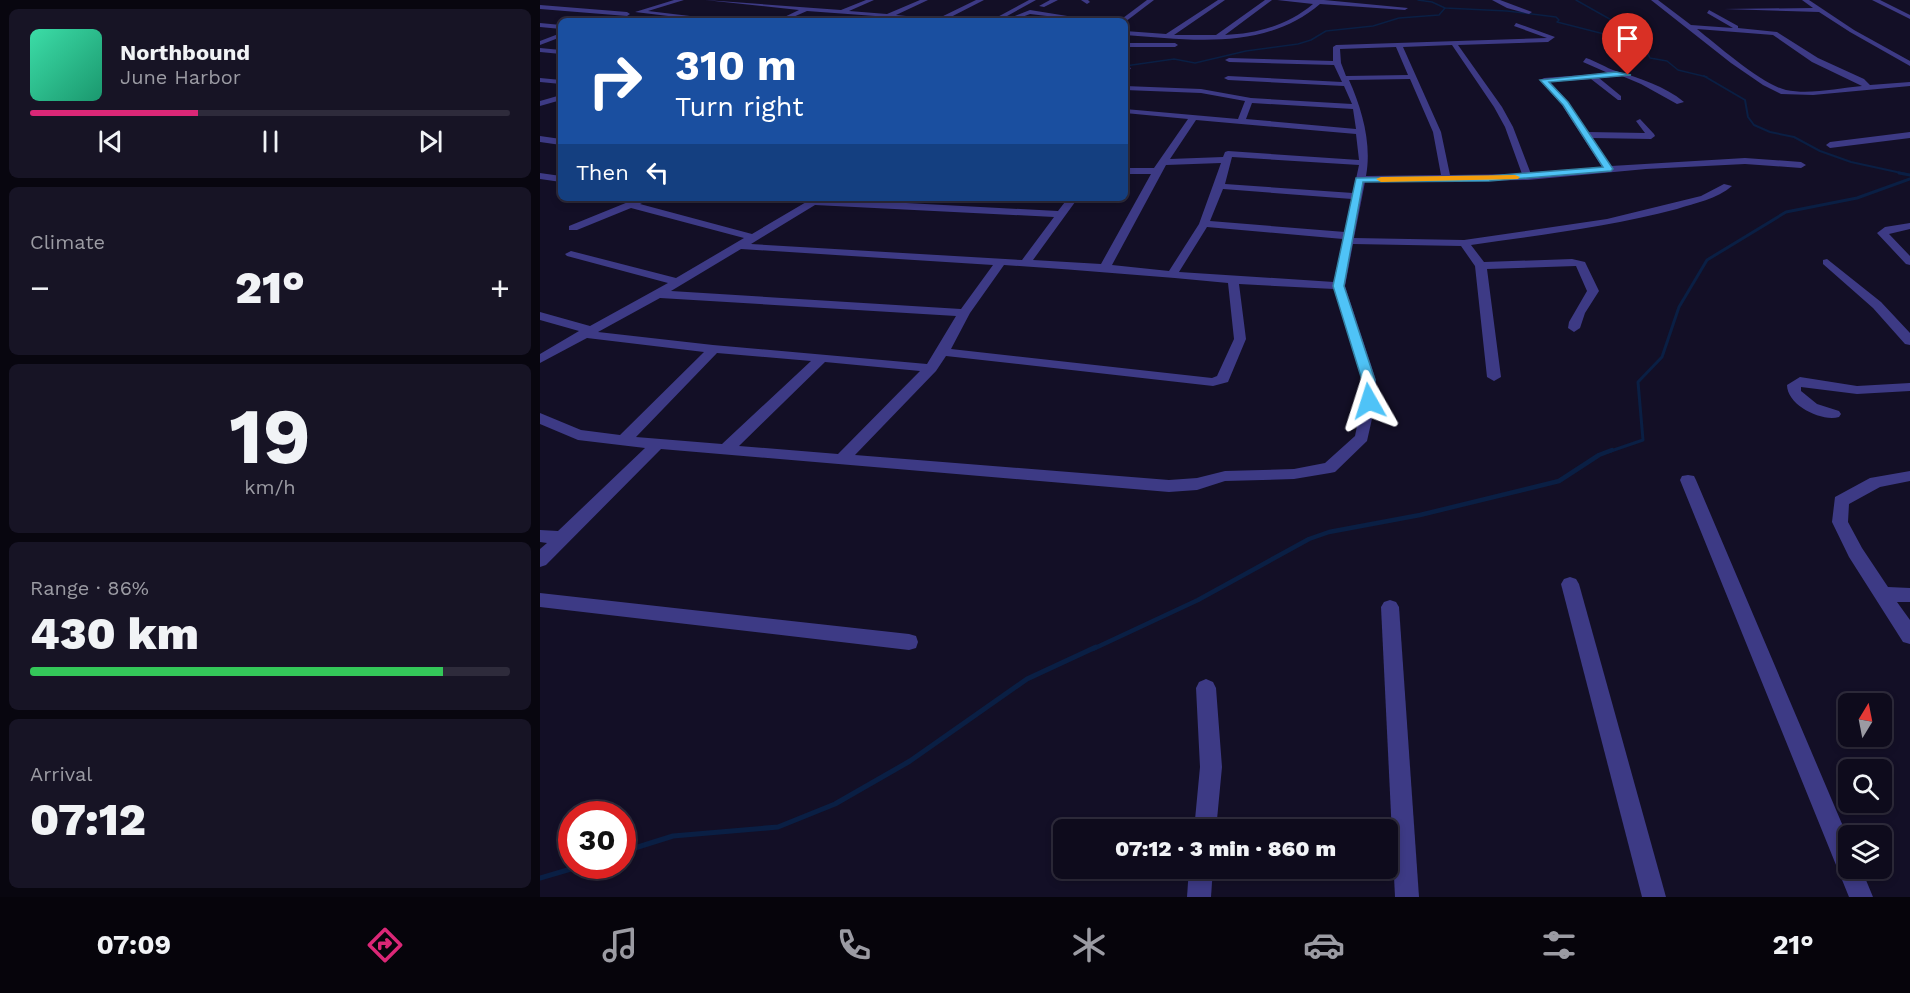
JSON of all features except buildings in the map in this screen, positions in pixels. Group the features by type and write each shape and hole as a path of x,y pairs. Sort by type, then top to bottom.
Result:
{"street":[{"path":"658,0 678,1"},
{"path":"708,0 908,18"},
{"path":"737,3 746,0"},
{"path":"796,8 817,0"},
{"path":"841,12 871,0"},
{"path":"888,16 925,0"},
{"path":"945,18 981,0"},
{"path":"999,18 1033,0"},
{"path":"1013,18 1054,0"},
{"path":"1126,18 1151,0"},
{"path":"1168,36 1222,0"},
{"path":"1128,45 1163,46 1209,42 1269,0"},
{"path":"1280,0 1405,8"},
{"path":"1495,0 1509,8 1529,12"},
{"path":"1654,0 1734,61 1766,83 1784,92 1813,93 1910,84"},
{"path":"1805,0 1910,64"},
{"path":"1875,0 1909,16"},
{"path":"614,18 678,1"},
{"path":"1128,33 1215,39 1279,28 1293,22 1319,2"},
{"path":"1340,12 1346,3"},
{"path":"1026,4 1042,6"},
{"path":"540,8 627,14"},
{"path":"786,18 807,9"},
{"path":"1727,9 1820,10"},
{"path":"638,12 699,18"},
{"path":"1030,12 1067,18"},
{"path":"1709,12 1733,26 1780,35 1815,60 1861,81 1887,87"},
{"path":"540,25 558,27"},
{"path":"540,418 579,435 657,444 1169,486 1197,484 1225,476 1294,474 1330,468 1362,438 1369,401 1369,380 1339,286 1364,163 1357,107 1337,63 1337,46 1548,40 1552,36 1516,25"},
{"path":"1691,27 1754,31"},
{"path":"540,43 558,36"},
{"path":"1453,42 1498,107 1509,127 1528,177"},
{"path":"1398,43 1437,132 1446,178"},
{"path":"540,50 558,52"},
{"path":"1229,60 1337,63"},
{"path":"1586,60 1616,74"},
{"path":"1608,169 1565,104 1544,80 1628,75 1680,102"},
{"path":"1228,78 1345,81 1413,77"},
{"path":"1593,77 1618,98"},
{"path":"540,80 558,82"},
{"path":"1861,81 1869,89"},
{"path":"1128,88 1201,91 1249,100 1357,107"},
{"path":"540,105 558,98"},
{"path":"1241,123 1249,100"},
{"path":"540,105 558,108"},
{"path":"1128,111 1361,132"},
{"path":"1105,268 1157,171 1193,118"},
{"path":"1587,135 1651,136 1640,121"},
{"path":"1830,145 1910,135"},
{"path":"540,139 558,141"},
{"path":"1172,274 1204,224 1219,186 1228,154 1364,163"},
{"path":"1165,162 1225,160"},
{"path":"1359,179 1528,177 1608,169 1744,161 1800,165"},
{"path":"1128,171 1157,171"},
{"path":"540,176 558,178"},
{"path":"1219,186 1357,196"},
{"path":"1204,224 1348,238 1464,243 1607,222 1704,198 1727,186"},
{"path":"573,228 640,201"},
{"path":"540,359 658,294 815,201"},
{"path":"834,201 1061,214"},
{"path":"1024,265 1071,201"},
{"path":"631,205 752,237"},
{"path":"1910,226 1889,229 1882,233 1910,262"},
{"path":"1464,243 1480,266 1494,377"},
{"path":"737,246 999,264 1105,268 1233,280 1339,286"},
{"path":"571,254 677,282"},
{"path":"1480,266 1572,262 1581,264 1593,291 1587,303 1576,314 1574,328"},
{"path":"1827,262 1877,304 1910,341"},
{"path":"841,460 931,368 943,352 964,313 999,264"},
{"path":"943,352 1213,382 1223,379 1240,339 1233,280"},
{"path":"658,294 964,313"},
{"path":"540,316 586,332 643,343 931,368"},
{"path":"624,440 714,349"},
{"path":"725,450 823,357"},
{"path":"1834,414 1820,412 1804,404 1794,392 1794,385 1800,381 1857,390 1910,387"},
{"path":"540,560 657,444"},
{"path":"1910,476 1876,482 1841,501 1840,522 1855,552 1910,636"},
{"path":"1688,480 1838,841"},
{"path":"540,536 562,538"},
{"path":"1570,585 1654,897"},
{"path":"1883,594 1910,595"},
{"path":"540,600 909,642"},
{"path":"1390,607 1407,897"},
{"path":"1206,688 1212,767 1206,819"},
{"path":"1199,897 1201,879"},
{"path":"1854,879 1861,897"}],"waterway":[{"path":"1418,0 1432,2 1445,8"},
{"path":"1576,0 1638,35 1626,35"},
{"path":"1128,66 1174,59 1195,63 1246,51 1298,44 1311,40 1326,31 1373,26 1399,18 1439,15 1445,8"},
{"path":"1445,8 1507,11 1556,17 1559,20 1557,22 1612,36 1626,35"},
{"path":"1626,35 1634,38 1639,46 1634,48 1648,54 1650,58 1667,61 1678,70 1705,76"},
{"path":"1705,76 1745,100 1748,117 1754,125 1770,132 1794,137 1820,151 1851,162 1906,174"},
{"path":"1899,173 1910,175"},
{"path":"1608,452 1643,440 1638,382 1662,357 1679,307 1707,260 1786,212 1857,198 1910,179"},
{"path":"1093,649 1198,600 1309,539 1329,532 1420,515 1559,481 1599,455 1612,450"},
{"path":"636,848 673,836 778,827 835,804 910,761 1027,679 1096,647"},
{"path":"540,878 558,873"}],"slow traffic":[{"path":"1381,179 1515,177"}],"route":[{"path":"1369,401 1369,380 1339,286 1359,179 1528,177 1608,169 1594,144 1544,80 1628,75"}]}
